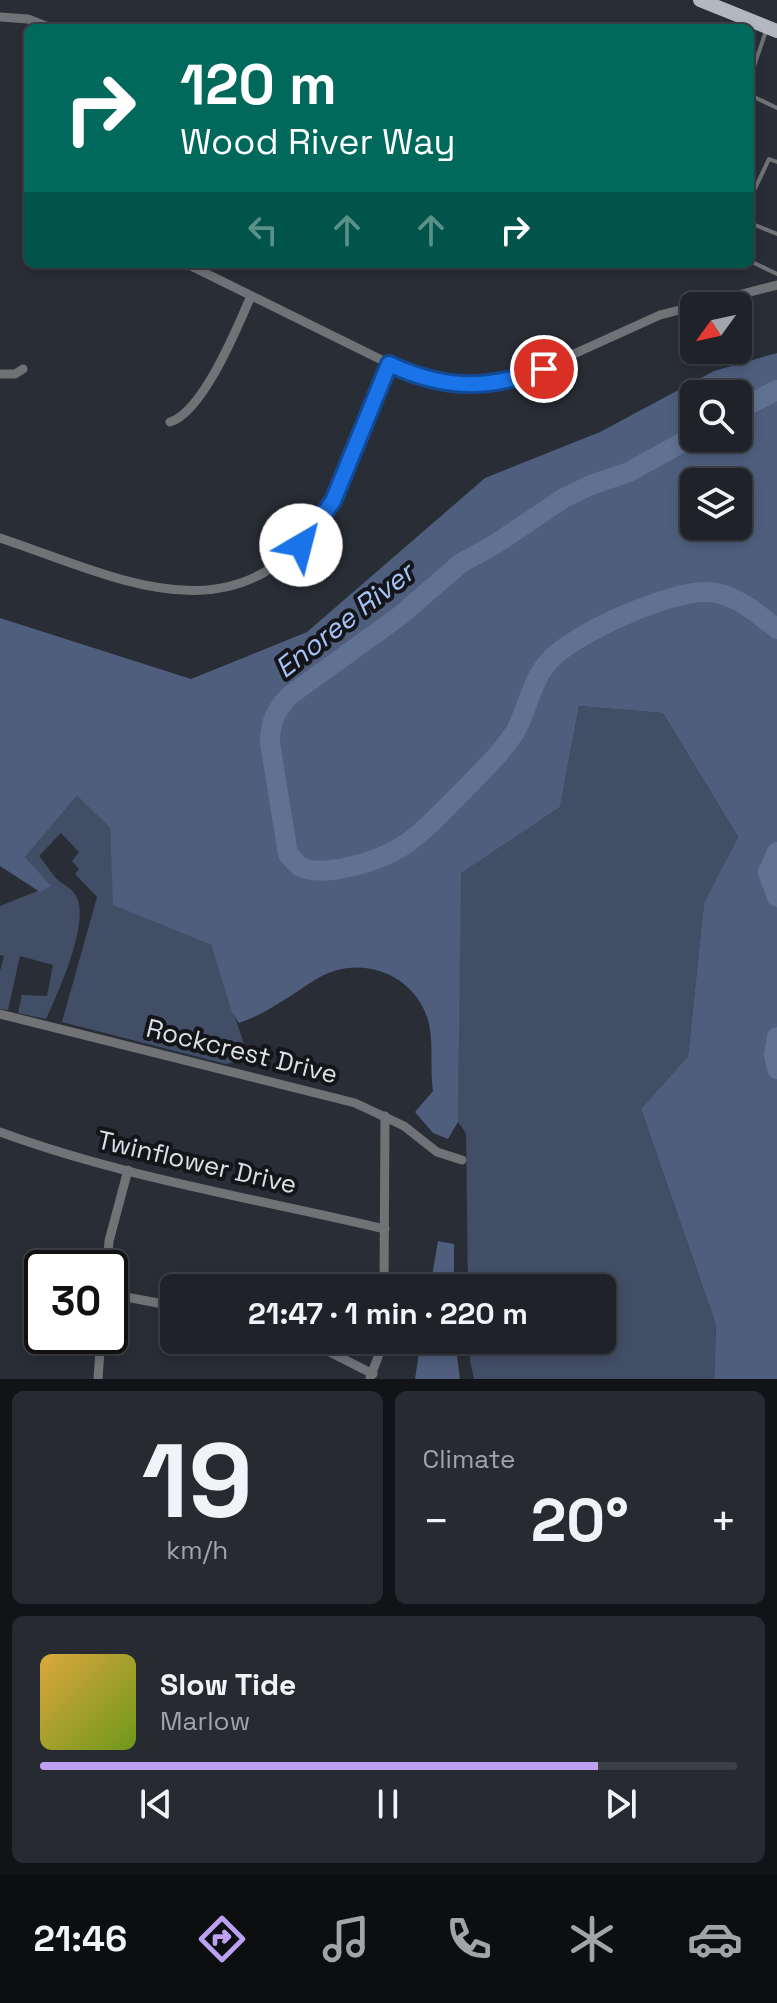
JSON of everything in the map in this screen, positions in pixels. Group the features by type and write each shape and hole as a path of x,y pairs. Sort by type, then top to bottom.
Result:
{"main road":[{"path":"700,0 772,29"}],"street":[{"path":"0,17 28,19 41,24"},
{"path":"195,268 389,364 446,383 477,385 505,382 544,369 660,315 777,285"},
{"path":"170,422 183,417 201,397 251,296"},
{"path":"0,538 163,590 205,591 249,580 287,558 327,511 389,364"},
{"path":"0,374 15,374 23,369"},
{"name":"Rockcrest Drive","path":"0,1014 330,1096 385,1116 404,1126 437,1152 462,1160"},
{"path":"384,1274 385,1116"},
{"name":"Twinflower Drive","path":"0,1132 128,1170 385,1229"},
{"path":"110,1250 114,1218 128,1170"},
{"path":"128,1297 160,1303"},
{"path":"98,1379 100,1354"},
{"path":"331,1354 371,1376 378,1354"}],"lane":[{"path":"754,69 772,29"},
{"path":"754,97 777,108"},
{"path":"754,191 769,159 777,162"},
{"path":"754,225 777,234"},
{"path":"754,263 777,274"}],"shaded area":[{"path":"777,353 777,1379 714,1379 716,1325 641,1109 688,1056 704,903 738,837 663,713 579,706 560,807 461,873 458,1122 448,1139 433,1133 415,1112 433,1091 430,1029 425,1011 416,996 389,974 355,967 337,970 320,977 261,1014 239,1023 232,1012 211,945 113,905 110,828 77,796 25,857 51,886 40,892 0,866 0,618 191,679 307,632 485,478 600,432 680,389 680,452 752,452 752,380 697,380 714,371 738,364 752,364 752,360"},
{"path":"579,706 663,713 738,837 704,904 688,1056 641,1109 716,1325 714,1379 474,1379 470,1354 616,1354 616,1274 468,1274 466,1133 458,1122 460,873 560,807"},
{"path":"77,796 110,828 114,905 211,945 249,1059 226,1064 62,1022 97,897 75,874 79,869 72,861 79,852 61,833 39,856 56,879 71,890 80,910 76,941 58,993 46,1019 18,1013 22,995 47,996 53,965 20,956 8,1010 0,1009 0,971 4,956 0,955 0,906 50,886 25,857"},
{"path":"438,1241 454,1244 454,1274 432,1274"},
{"path":"419,1354 457,1354 460,1379 415,1379"}],"waterway":[{"name":"Enoree River","path":"752,403 777,390"},
{"name":"Enoree River","path":"680,444 629,472 564,498 461,563 401,615 289,696 274,718 270,743 288,854 301,867 332,870 386,855 413,839 463,791 509,740 538,677 549,661 579,638 624,615 671,598 708,592 736,600 777,629"},
{"name":"Enoree River","path":"777,852 768,872 777,897"},
{"name":"Enoree River","path":"777,1037 774,1055 777,1069"}],"route":[{"path":"301,545 333,501 389,364 418,376 461,385 489,385 544,369"}]}
